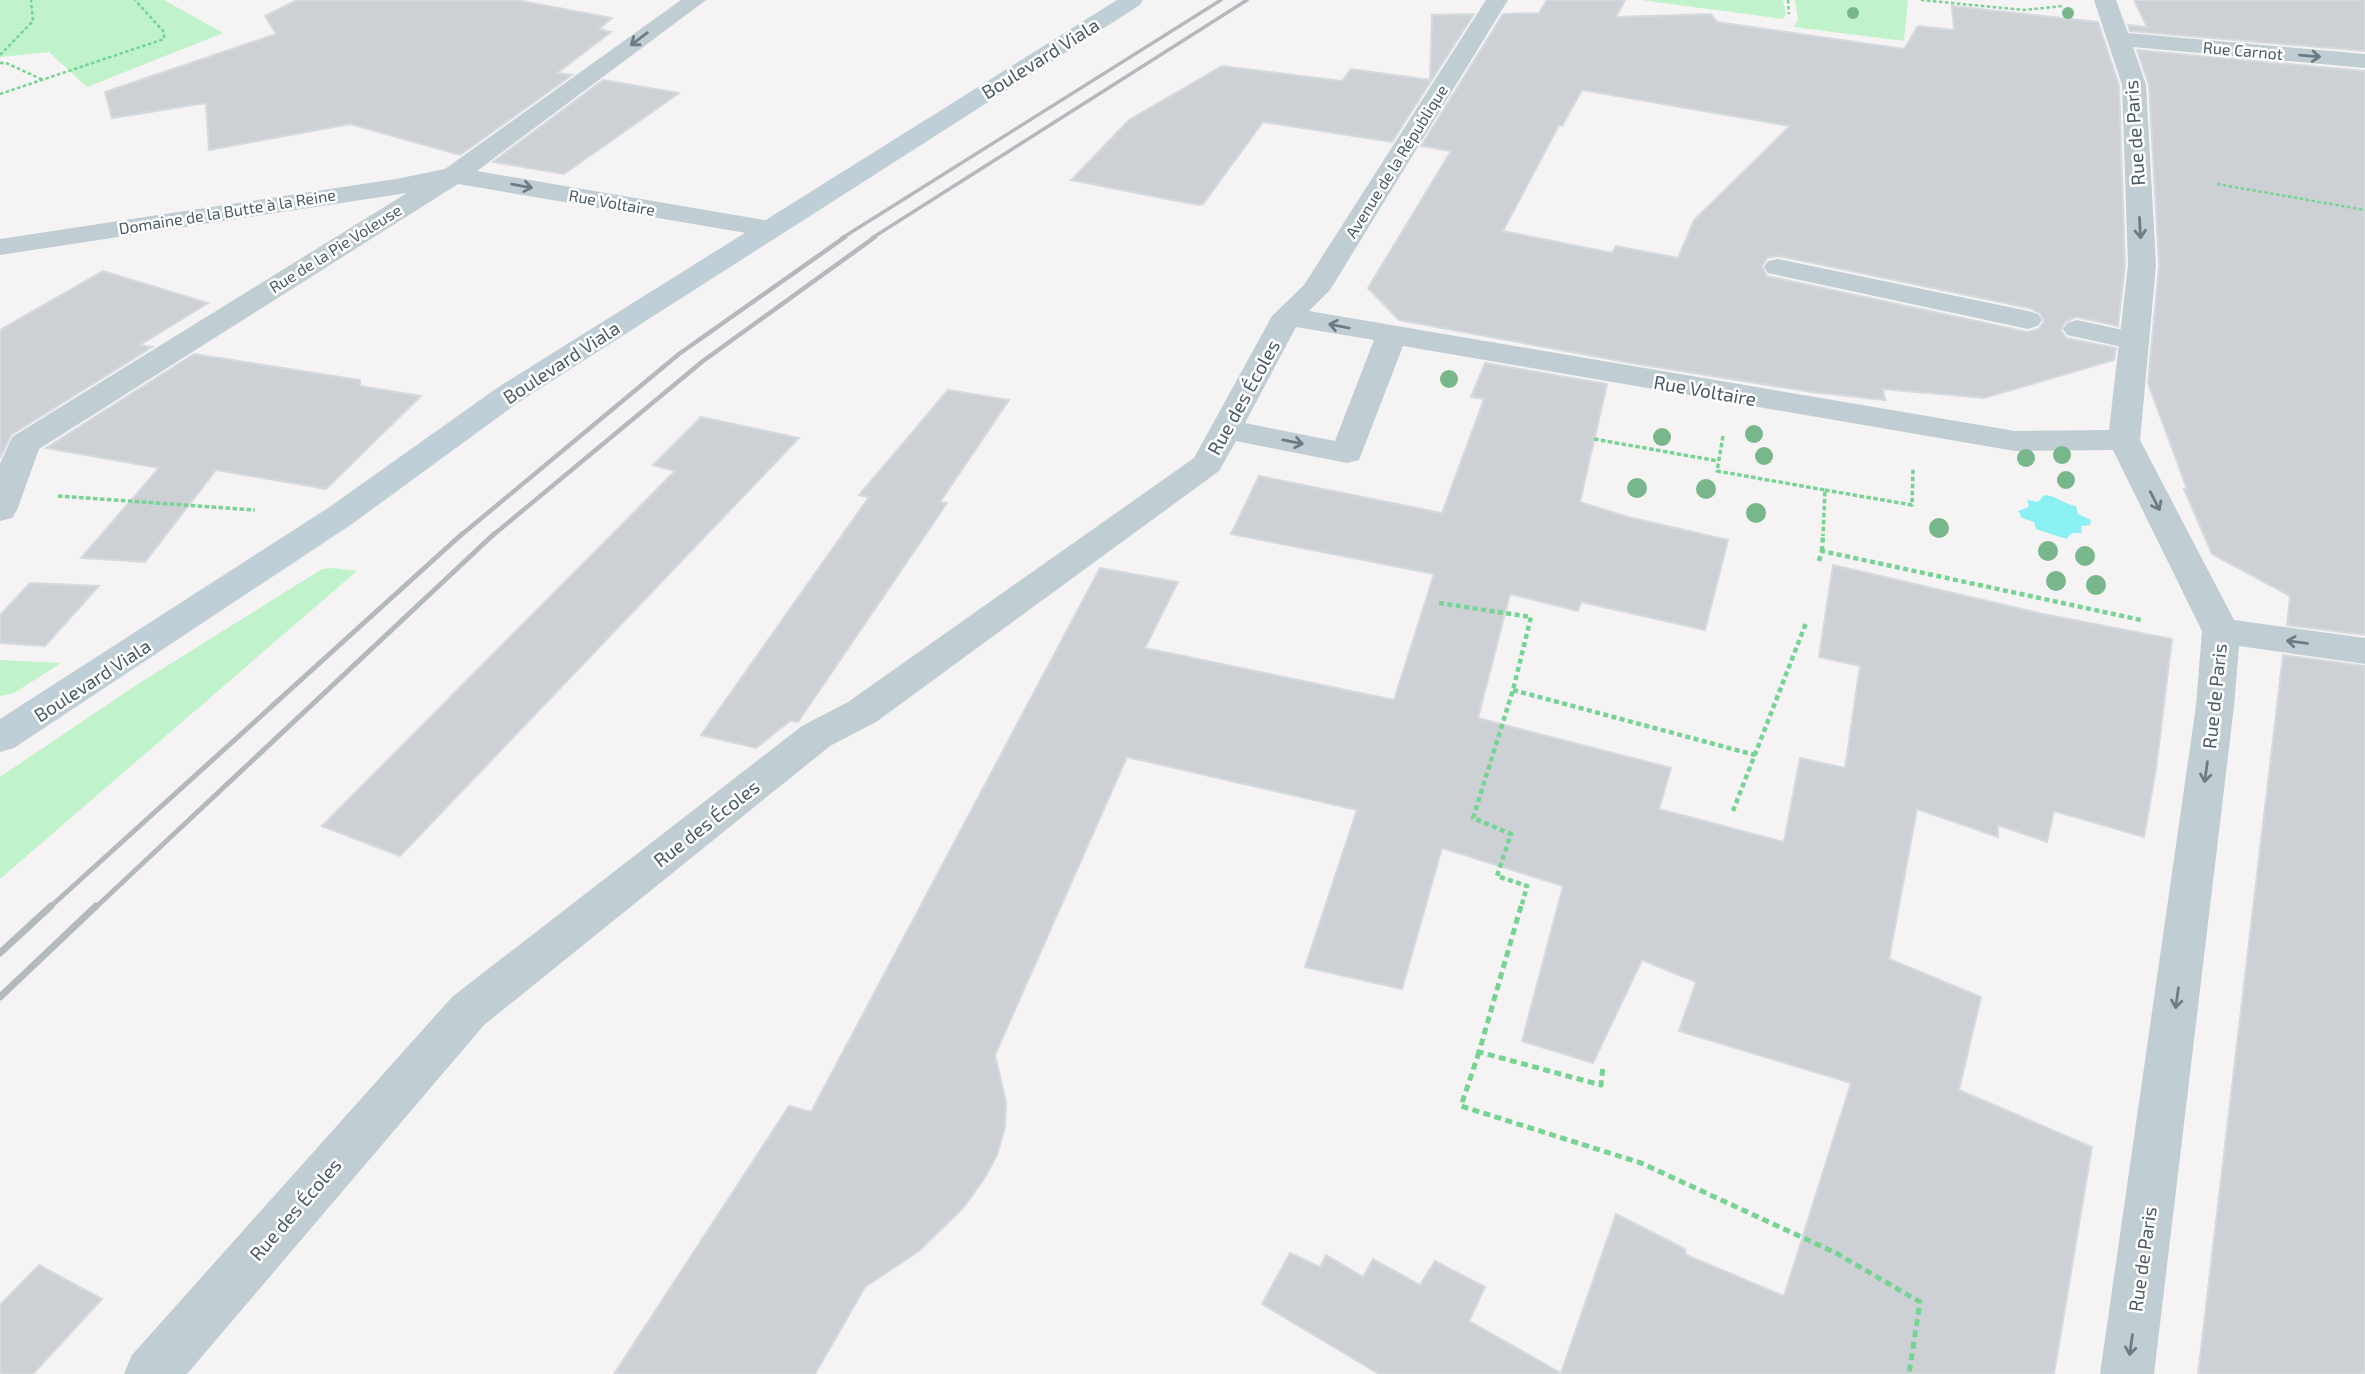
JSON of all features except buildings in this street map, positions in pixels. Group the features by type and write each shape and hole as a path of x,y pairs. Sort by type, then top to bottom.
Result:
{"street":[{"name":"Rue de la Pie Voleuse","path":"3,501 24,444 454,175 695,0"},
{"name":"Boulevard Viala","path":"0,738 340,516 508,396 1132,0"},
{"name":"Avenue de la République","path":"1287,316 1315,290 1497,0"},
{"name":"Rue de Paris","path":"2107,5 2134,85 2142,265 2124,440 2221,631 2215,706 2127,1374"},
{"name":"Rue Carnot","path":"2120,39 2365,61"},
{"name":"Rue Voltaire","path":"454,175 770,229"},
{"name":"Domaine de la Butte à la Reine","path":"0,247 396,187 454,175"},
{"name":"Rue Voltaire","path":"1287,316 1391,336 2015,441 2124,440"},
{"name":"Rue des Écoles","path":"151,1374 468,1011 816,736 862,712 1207,464 1287,316"},
{"path":"1226,429 1347,453 1391,336"},
{"path":"2221,631 2365,651"}],"lane":[{"path":"1778,267 2028,320"},
{"path":"2077,329 2136,341"}],"path":[{"path":"0,55 33,21 31,0"},
{"path":"0,94 164,39 164,32 135,0"},
{"path":"1787,0 1788,14"},
{"path":"1921,0 2024,10 2038,10 2047,5 2107,5"},
{"path":"0,63 6,63 43,80"},
{"path":"2217,184 2365,210"},
{"path":"1730,394 1717,471 1912,505 1913,425"},
{"path":"1594,439 1718,461"},
{"path":"1819,561 1822,551 1825,490"},
{"path":"3,501 340,516"},
{"path":"1822,551 2141,620"},
{"path":"1439,603 1531,617 1513,690 1473,818 1511,834 1497,876 1527,886 1461,1106 1641,1163 1836,1253 1920,1301 1909,1374"},
{"path":"1734,811 1806,623"},
{"path":"1513,690 1755,755"},
{"path":"1479,1052 1601,1085 1603,1066"}],"green space":[{"path":"0,0 164,0 223,33 87,87 49,52 0,57"},
{"path":"1641,0 1783,0 1786,15 1783,19"},
{"path":"1795,0 1908,0 1904,41 1794,27 1798,20"},
{"path":"322,569 357,571 0,879 0,777 138,684"},
{"path":"0,660 61,663 14,693 0,696"}],"water":[{"path":"2044,495 2076,506 2078,514 2091,520 2090,525 2081,526 2082,533 2072,533 2066,539 2036,529 2034,522 2022,518 2018,511 2029,507 2027,500 2038,502"}],"railway":[{"path":"842,238 1221,0"},
{"path":"872,238 1247,0"},
{"path":"460,536 679,354 845,237"},
{"path":"492,536 703,361 875,237"},
{"path":"49,908 462,534"},
{"path":"95,908 494,534"},
{"path":"0,953 51,906"},
{"path":"0,997 96,906"}]}
